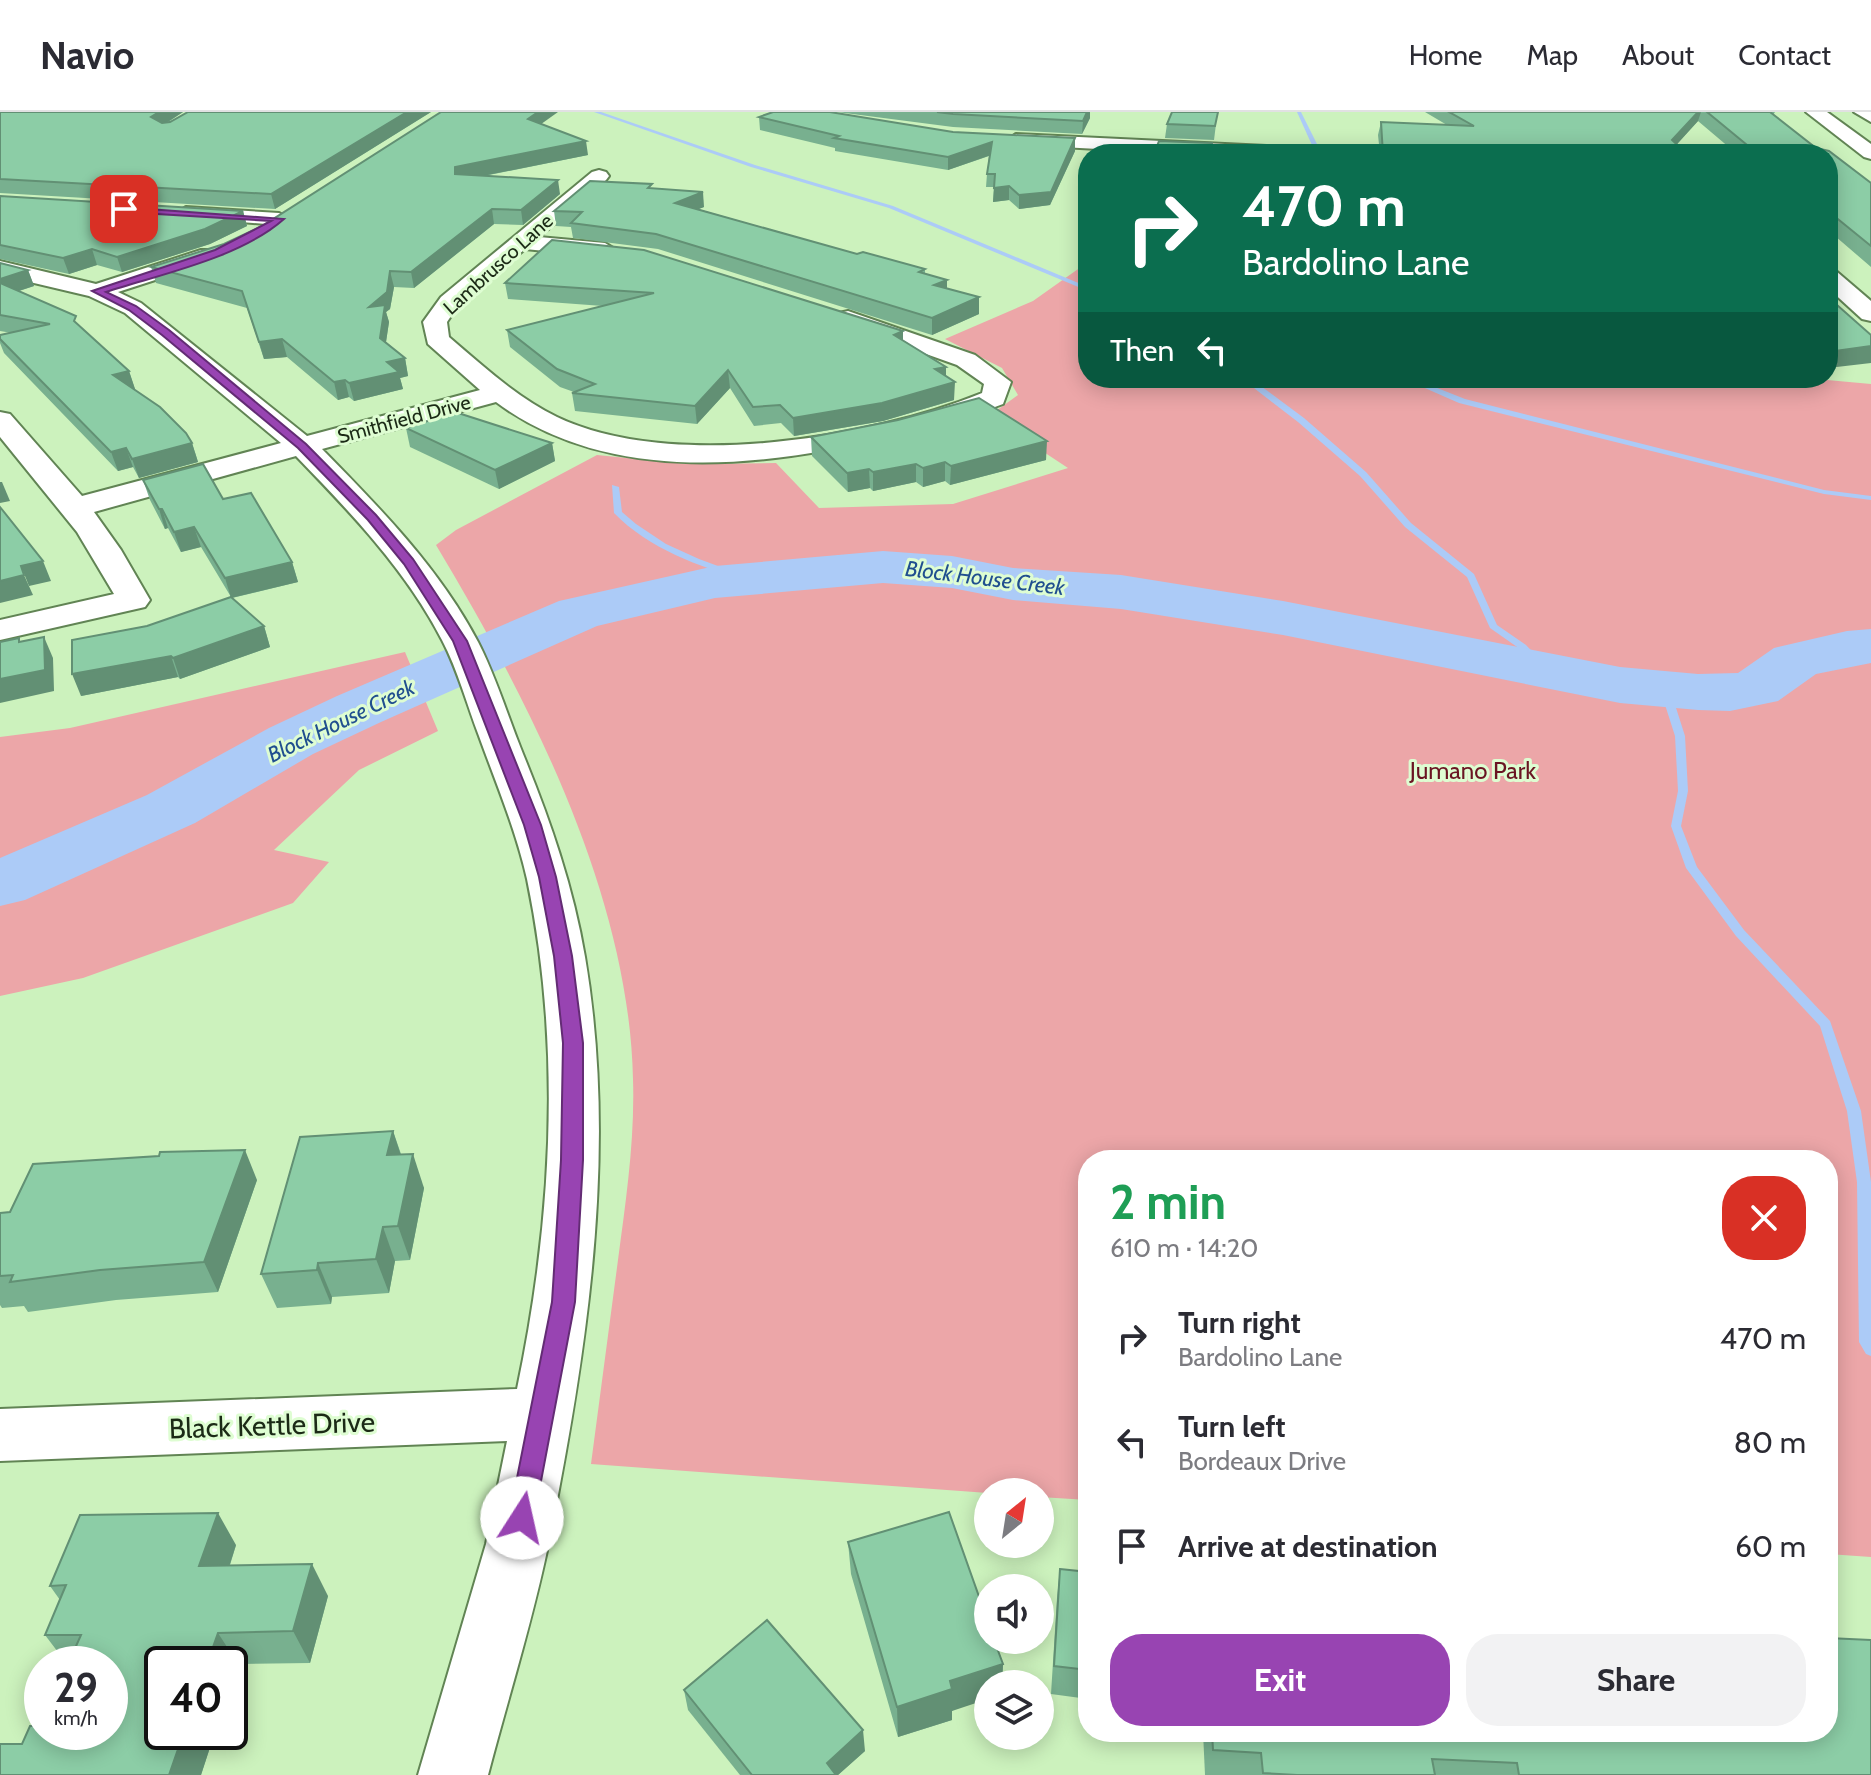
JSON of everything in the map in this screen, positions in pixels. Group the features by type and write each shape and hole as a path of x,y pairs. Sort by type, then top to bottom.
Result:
{"main road":[{"path":"1815,112 1871,153"},
{"path":"1863,112 1871,117"},
{"path":"1001,139 1078,146"},
{"name":"Lambrusco Lane","path":"599,176 449,302 435,322 437,339 498,393 563,429 633,449 708,455 774,453 827,443 994,398 998,382 966,360 824,311"},
{"path":"97,291 238,243 286,215 171,212"},
{"path":"520,242 635,254"},
{"path":"0,268 97,291 133,308 302,446 372,517 409,562 460,641 532,825 547,877 563,956 573,1043 572,1160 563,1302 517,1544 453,1775"},
{"path":"1838,285 1871,314"},
{"name":"Smithfield Drive","path":"77,507 498,393"},
{"path":"0,420 10,446 77,507 113,557 133,600 0,630"},
{"name":"Black Kettle Drive","path":"2,1439 543,1414"}],"green space":[{"name":"Jumano Park","path":"1078,269 1078,388 1838,388 1838,381 1871,384 1871,1557 1838,1555 1838,1150 1078,1150 1078,1499 1054,1498 1054,1478 974,1478 974,1492 591,1464 631,1147 633,1079 627,1009 614,939 568,801 505,668 436,545 456,530 597,455 687,464 776,463 819,508 953,504 1068,468 989,416 1018,395 1002,368 945,339 1033,301"},
{"path":"405,652 438,731 359,770 274,850 329,862 293,903 83,978 0,996 0,737 70,728"}],"building":[{"path":"0,112 159,112 151,117 162,123 188,112 407,112 271,194 0,179"},
{"path":"441,112 538,112 528,119 586,141 455,167 455,174 558,180 521,210 492,209 411,272 390,271 387,292 369,307 385,305 380,338 405,358 387,362 399,372 349,383 345,380 334,382 282,339 259,342 242,291 151,267 224,244 262,226"},
{"path":"773,112 830,112 953,132 1075,138 1051,192 1019,195 1009,186 994,188 995,174 987,174 992,142 948,157 834,138 839,136 759,117"},
{"path":"937,112 1087,112 1083,121"},
{"path":"1172,112 1218,112 1215,126 1167,124"},
{"path":"1449,112 1698,112 1672,140 1676,144 1382,144 1381,122 1474,126"},
{"path":"1707,112 1770,112 1811,144 1746,144"},
{"path":"1159,141 1212,143 1212,144 1158,144"},
{"path":"1838,158 1871,183 1871,246 1838,219"},
{"path":"590,181 652,184 648,188 703,192 675,203 857,254 863,252 925,269 919,272 947,280 934,285 979,297 932,318 656,234 571,223 582,212 554,211"},
{"path":"0,196 243,211 205,229 117,257 92,249 63,258 0,245"},
{"path":"552,240 644,250 903,331 894,335 946,367 935,369 955,382 882,403 793,418 780,405 753,407 728,370 695,406 572,393 595,384 557,369 507,330 654,293 505,283"},
{"path":"0,263 28,270 0,279"},
{"path":"0,283 76,316 74,321 129,371 113,375 160,407 192,443 132,459 126,448 111,452 0,339 0,335 50,324 0,315"},
{"path":"1838,306 1871,335 1871,346 1838,351"},
{"path":"979,398 1047,441 951,466 945,462 923,468 916,464 847,473 811,437 898,420"},
{"path":"455,412 552,443 495,470 406,428"},
{"path":"203,464 223,499 251,493 292,562 225,578 194,527 174,532 143,480"},
{"path":"0,507 43,561 21,566 24,575 0,581"},
{"path":"231,597 264,626 173,658 72,674 72,640 147,626"},
{"path":"44,637 45,670 0,679 0,642"},
{"path":"393,1131 387,1155 413,1154 398,1226 383,1227 376,1259 318,1263 317,1270 261,1274 300,1137"},
{"path":"245,1150 204,1262 100,1270 10,1282 13,1275 0,1276 0,1213 10,1212 33,1164 159,1156 160,1152"},
{"path":"949,1512 974,1583 974,1654 999,1654 1003,1664 974,1670 974,1673 950,1681 952,1689 897,1707 848,1542"},
{"path":"218,1513 199,1566 312,1564 293,1631 218,1633 213,1646 144,1646 144,1750 178,1750 169,1775 0,1775 0,1744 22,1744 24,1740 24,1750 128,1750 128,1646 76,1646 81,1635 45,1635 66,1585 50,1586 80,1515"},
{"path":"1060,1569 1078,1571 1078,1669 1054,1666"},
{"path":"767,1620 863,1730 827,1763 836,1775 752,1775 684,1690"},
{"path":"1838,1638 1871,1640 1871,1775 1519,1775 1517,1763 1432,1759 1435,1775 1297,1775 1263,1773 1261,1753 1213,1750 1213,1742 1838,1742"}],"waterway":[{"path":"596,112 753,166 891,207 1078,285"},
{"path":"1299,112 1314,144"},
{"path":"1258,388 1363,474 1408,525 1471,576 1493,626 1523,647 1543,668"},
{"path":"1430,388 1462,401 1824,492 1871,498"},
{"path":"615,487 618,513 633,526 663,546 749,579"},
{"name":"Block House Creek","path":"0,884 171,809 291,741 359,709 579,613 715,582 883,567 952,572 1013,584 1121,592 1283,618 1620,685 1698,692 1730,693 1757,688 1795,661 1847,648 1871,646"},
{"path":"1665,689 1680,736 1683,791 1676,826 1692,868 1740,933 1826,1024 1854,1111 1864,1182 1867,1342 1871,1349"}],"route":[{"path":"124,209 279,219 257,234 219,252 97,291 133,308 302,446 372,517 409,562 460,641 532,825 547,877 563,956 573,1043 572,1160 563,1302 522,1518"}]}
